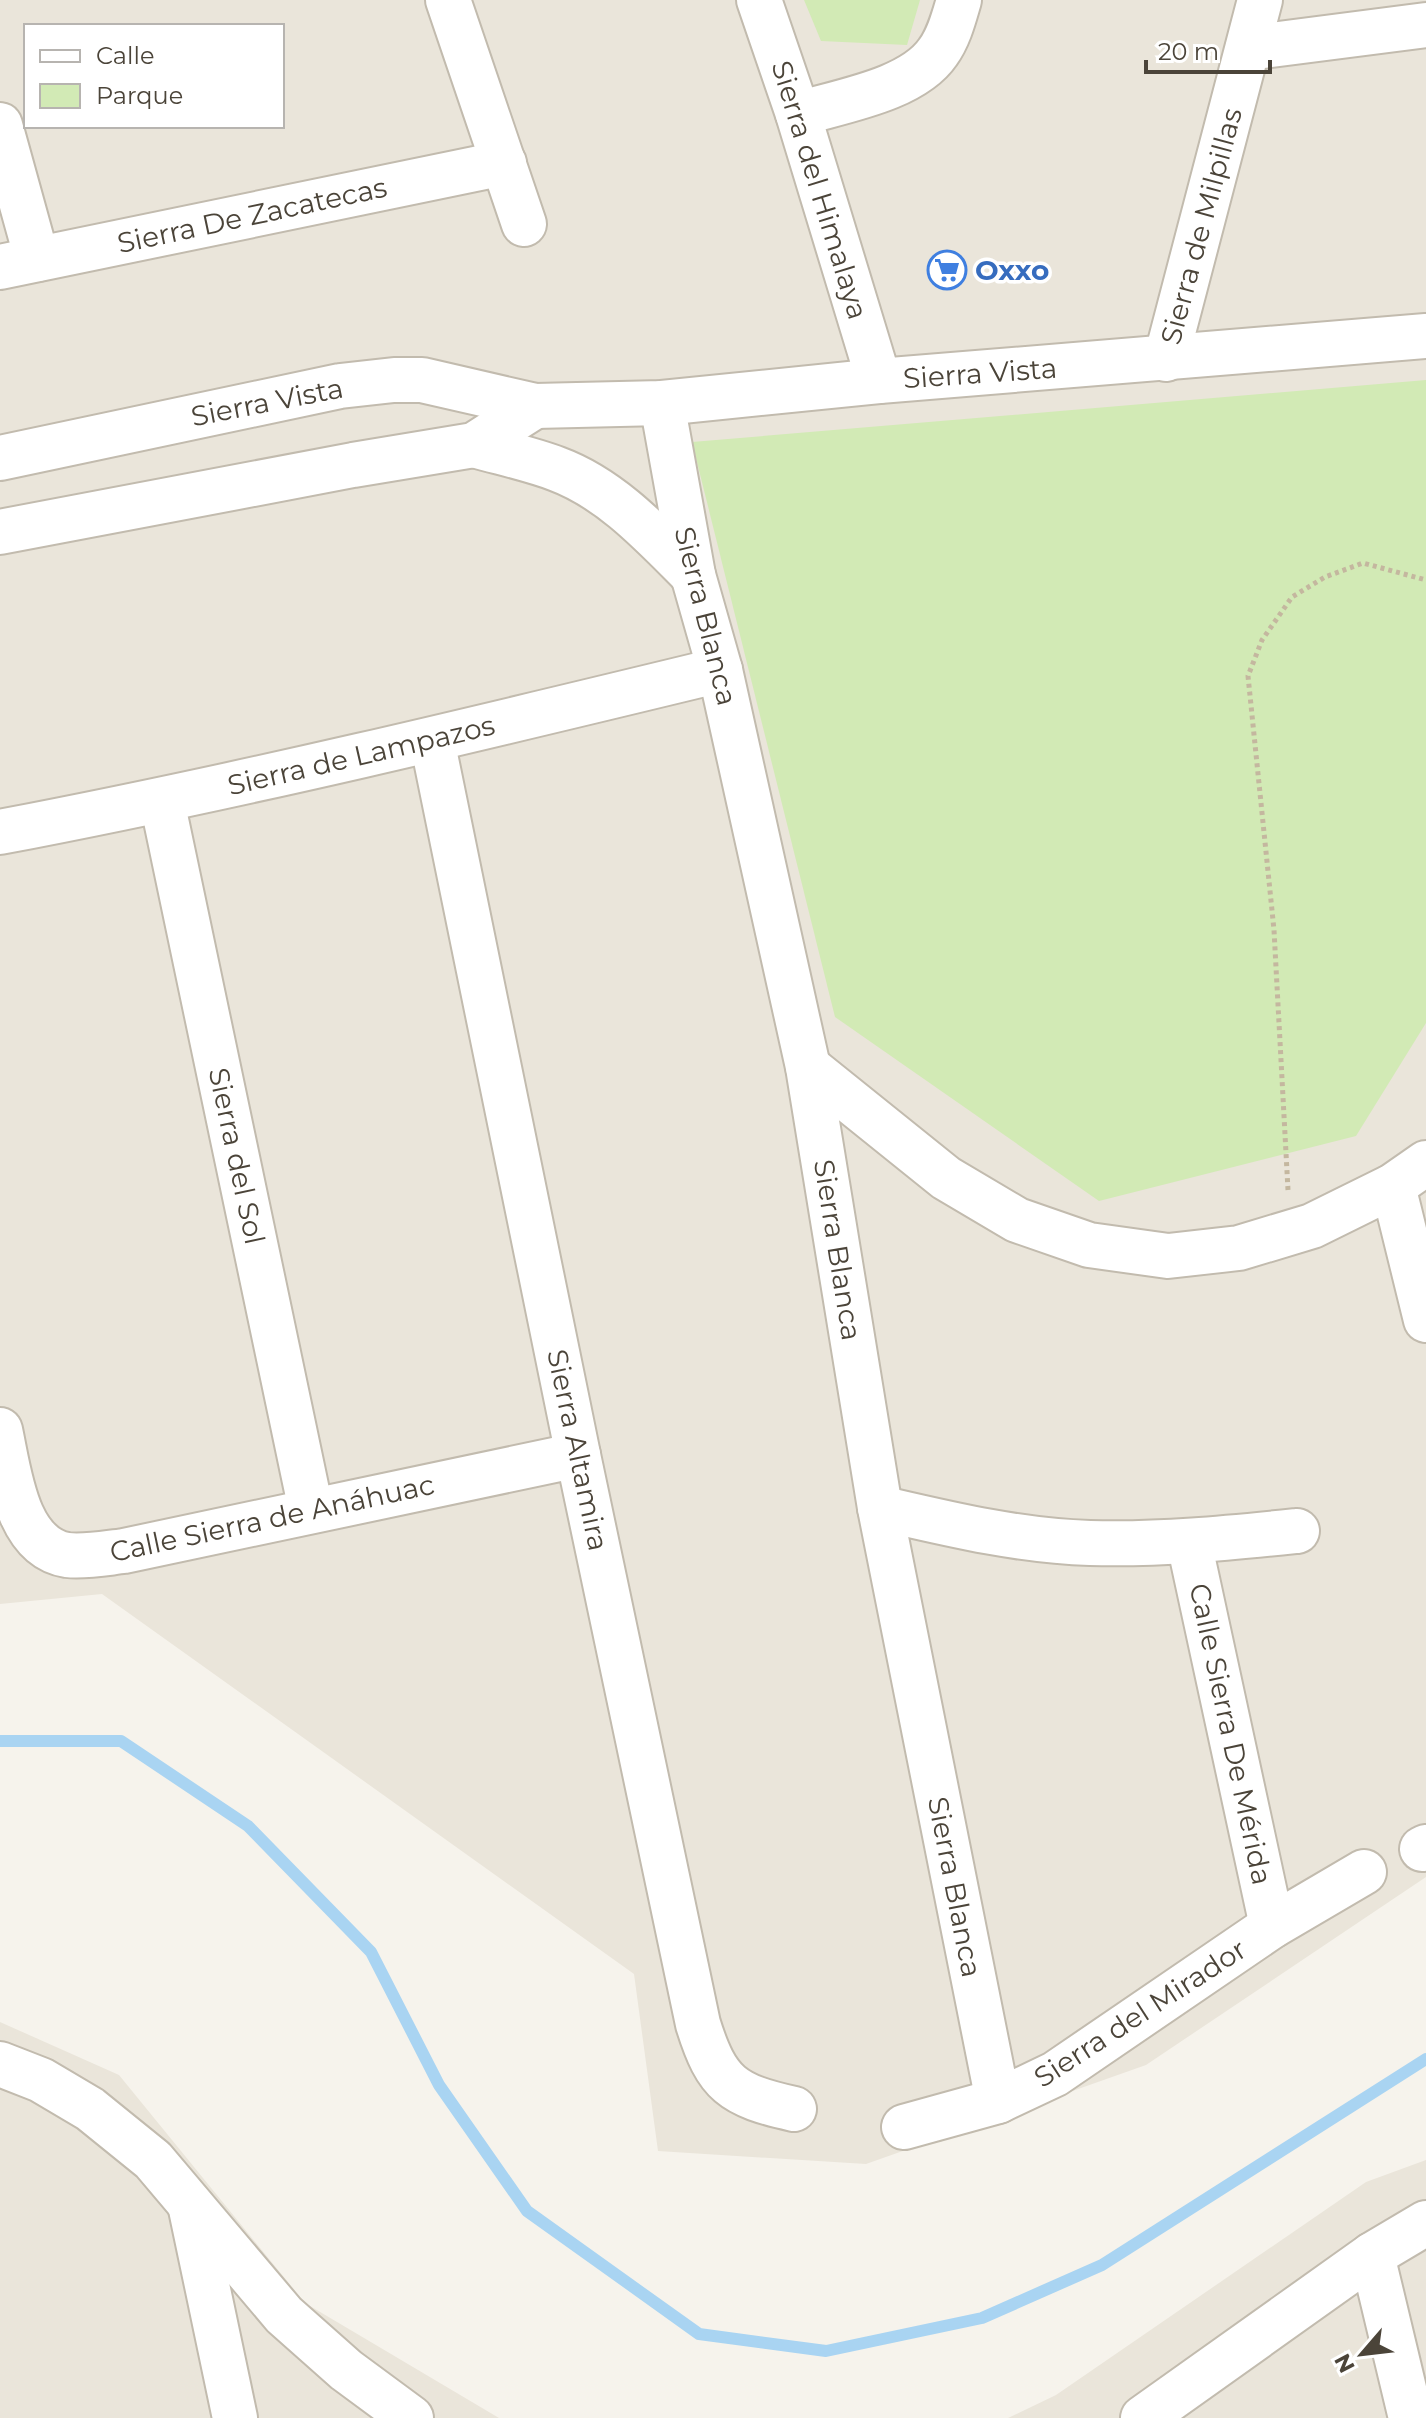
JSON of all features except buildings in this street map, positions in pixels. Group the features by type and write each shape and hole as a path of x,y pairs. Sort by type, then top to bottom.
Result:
{"street":[{"path":"448,0 524,224"},
{"name":"Sierra del Himalaya","path":"759,0 798,114 879,381"},
{"path":"798,114 905,81 925,68 939,51 959,0"},
{"name":"Sierra de Milpillas","path":"1166,359 1260,0"},
{"path":"1248,48 1426,25"},
{"path":"0,125 19,263"},
{"name":"Sierra De Zacatecas","path":"19,263 504,163"},
{"name":"Sierra Vista","path":"0,458 340,386 394,380 422,380 535,406 662,403 879,381 1426,336"},
{"path":"422,380 431,451"},
{"name":"Sierra Blanca","path":"662,403 693,575 720,670 808,1067 880,1508 998,2101"},
{"path":"0,532 474,445 535,406"},
{"path":"474,445 559,469 601,492 650,532 693,575"},
{"name":"Sierra de Lampazos","path":"0,832 162,801 720,670"},
{"name":"Sierra Altamira","path":"432,740 698,2024 707,2055 722,2079 739,2092 794,2109"},
{"name":"Sierra del Sol","path":"162,801 311,1510"},
{"path":"808,1067 946,1178 1017,1220 1089,1245 1168,1256 1239,1248 1312,1226 1410,1174 1426,1320"},
{"name":"Calle Sierra de Anáhuac","path":"0,1430 21,1514 33,1535 48,1549 66,1555 124,1551 578,1455"},
{"path":"880,1508 983,1531 1090,1543 1189,1542 1297,1531"},
{"name":"Calle Sierra De Mérida","path":"1189,1542 1272,1926"},
{"name":"Sierra del Mirador","path":"904,2127 998,2101 1055,2074 1272,1926 1364,1872"},
{"path":"0,2064 41,2080 90,2109 153,2160 284,2315 346,2370 411,2418"},
{"path":"189,2203 235,2418"},
{"path":"1143,2418 1372,2255 1426,2223"},
{"path":"1372,2255 1411,2418"}],"path":[{"path":"1291,1232 1274,930 1248,676 1262,640 1292,597 1325,577 1363,563 1426,580"}],"shaded area":[{"path":"0,0 1426,0 1426,1877 1146,2065 866,2164 658,2151 634,1974 102,1594 0,1604"},
{"path":"0,2022 119,2075 305,2303 499,2418 0,2418"},
{"path":"1426,2160 1426,2418 1008,2418 1056,2395 1366,2182"}],"green space":[{"path":"804,0 920,0 907,45 821,41"},
{"path":"1426,380 1426,1023 1356,1136 1099,1201 835,1017 692,442"}],"waterway":[{"path":"0,1741 121,1741 248,1826 371,1952 439,2085 527,2211 699,2334 826,2351 982,2318 1102,2265 1426,2059"}],"place":[{"name":"Oxxo","path":"947,270"}]}
